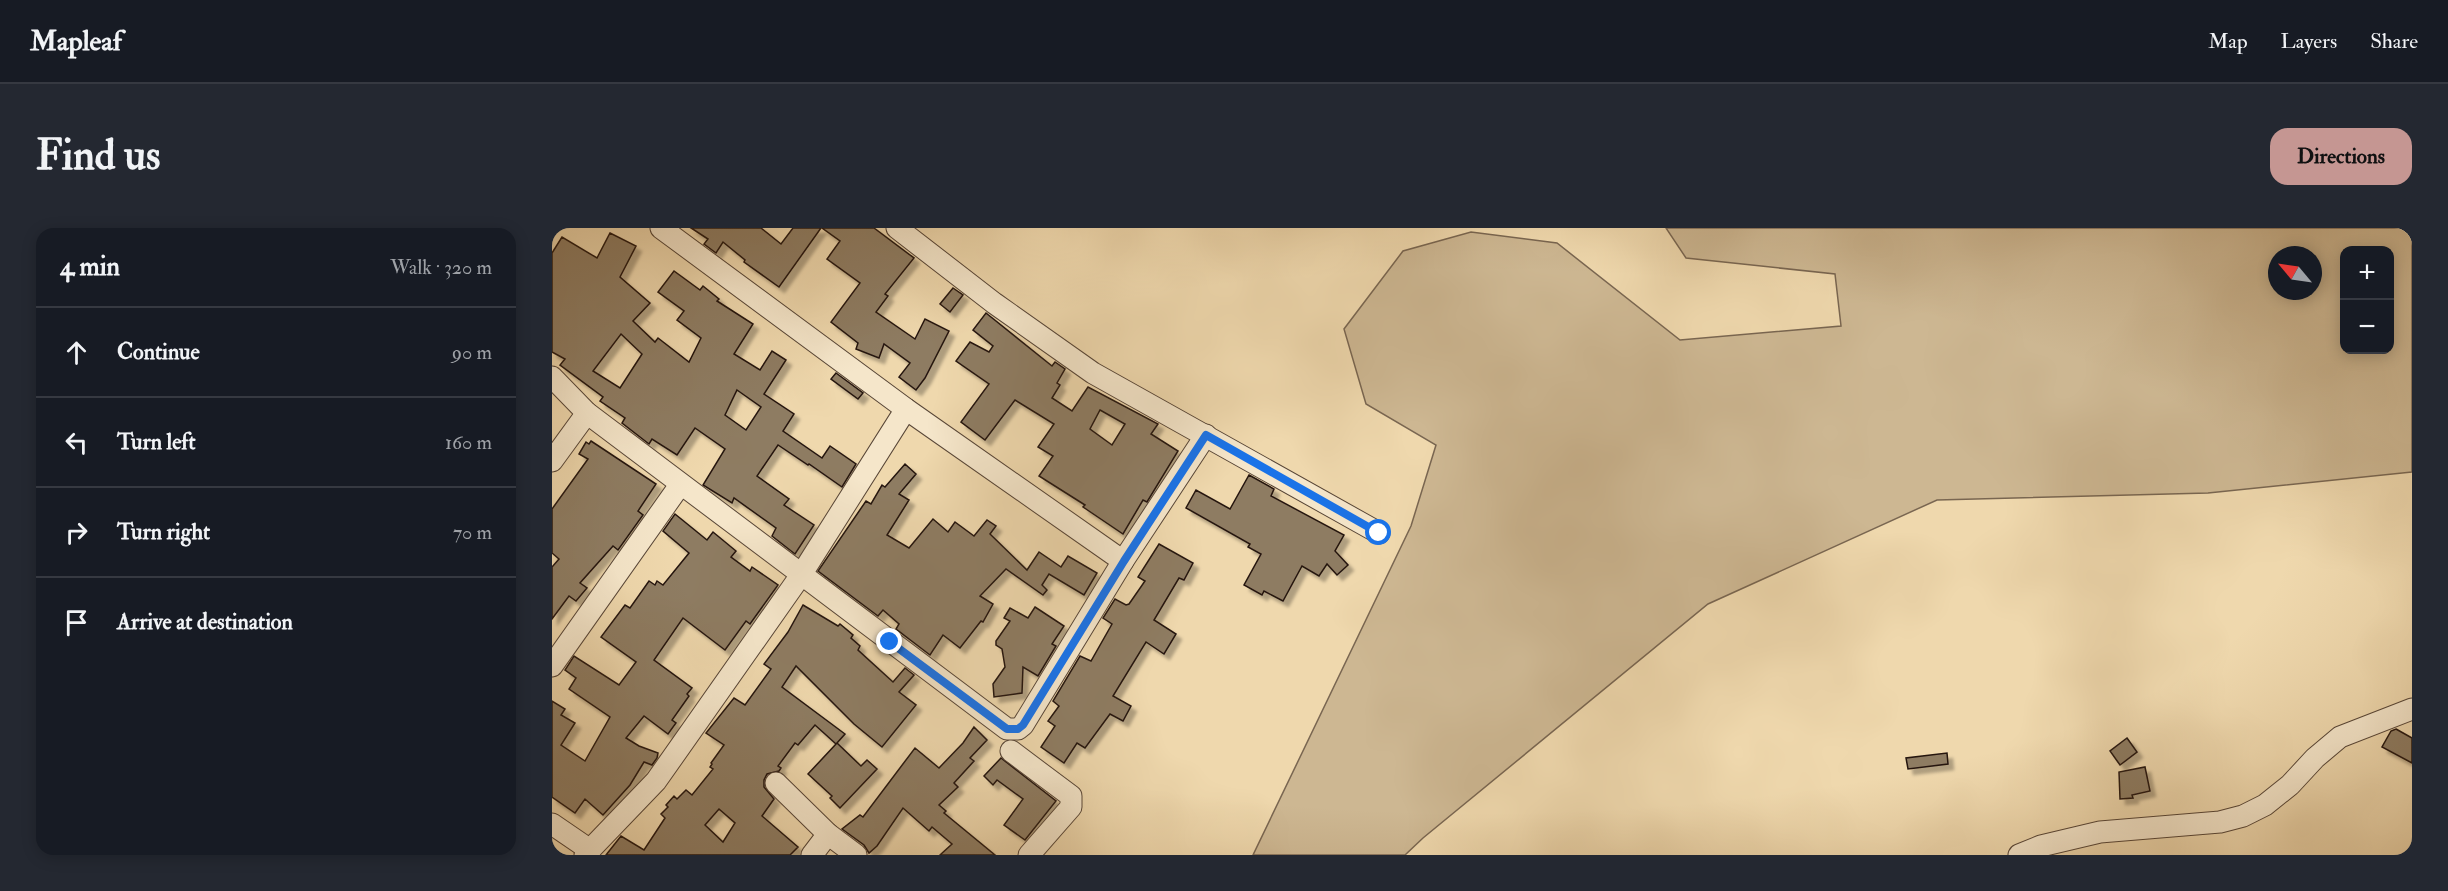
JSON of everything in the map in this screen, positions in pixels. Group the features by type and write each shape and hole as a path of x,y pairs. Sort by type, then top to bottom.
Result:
{"street":[{"path":"661,228 906,410 1124,561"},
{"path":"897,228 994,303 1092,373 1379,533"},
{"path":"552,377 587,413 1007,729 1012,730 1023,725 1124,561 1206,435"},
{"path":"552,824 587,852 657,781 801,575 906,410"},
{"path":"552,461 587,413"},
{"path":"552,666 680,484"},
{"path":"2019,855 2041,846 2100,832 2220,822 2243,816 2265,804 2289,785 2315,758 2340,737 2412,709"},
{"path":"1011,751 1071,796 1071,807 1029,855"},
{"path":"776,783 828,834 856,855"},
{"path":"812,855 828,834"}],"shaded area":[{"path":"1666,228 2412,228 2412,472 2208,493 1937,500 1708,604 1405,855 1253,855 1411,526 1436,445 1366,404 1344,329 1403,251 1471,232 1557,243 1680,340 1841,326 1835,274 1686,258"}],"building":[{"path":"691,228 761,228 781,244 793,228 821,228 779,287 744,262 745,260 723,242 716,253 704,244 708,239"},
{"path":"822,228 874,228 914,258 885,294 888,296 876,312 915,339 925,319 949,331 925,378 916,390 899,377 910,363 884,344 879,358 856,349 858,343 831,322 860,283 827,259 840,241"},
{"path":"610,233 636,246 620,277 650,303 633,321 655,342 658,338 689,362 701,338 677,320 684,311 658,292 674,271 700,290 703,286 719,299 717,301 753,324 734,354 760,370 772,351 786,360 764,394 794,414 783,431 822,458 830,446 856,464 842,487 778,445 757,476 789,499 784,505 814,525 795,554 772,536 776,528 734,498 732,503 703,485 725,449 695,428 677,455 652,439 649,444 622,423 625,418 600,401 603,397 560,365 565,359 552,352 552,253 562,237 597,258","holes":["621,334 642,354 620,388 593,371","737,390 761,407 746,430 725,415"]},
{"path":"953,288 963,295 950,312 940,304"},
{"path":"986,313 1052,366 1055,362 1065,369 1057,383 1060,385 1052,398 1072,411 1088,387 1158,424 1151,434 1178,451 1147,502 1143,500 1123,534 1083,507 1085,505 1039,476 1053,456 1038,447 1054,424 1015,400 985,440 961,422 989,384 956,361 970,342 989,352 993,346 973,330","holes":["1100,410 1125,424 1112,445 1090,429"]},
{"path":"836,373 863,393 858,399 831,379"},
{"path":"591,441 656,484 638,511 643,515 618,550 613,546 580,583 587,588 576,601 569,596 552,619 552,567 559,559 552,553 552,509 588,459 579,454 586,442 589,444"},
{"path":"905,464 916,474 899,494 909,500 887,535 909,548 933,519 948,532 955,522 974,536 987,520 996,526 990,534 1027,570 1039,552 1061,567 1068,556 1097,573 1084,595 1049,574 1042,585 1047,590 1043,595 1006,569 980,596 993,604 983,622 981,621 960,648 943,635 930,655 896,629 899,624 883,610 878,616 818,571 866,501 871,504 882,485 885,487"},
{"path":"1249,475 1274,489 1271,496 1344,535 1335,551 1348,565 1337,575 1327,564 1319,576 1302,566 1283,601 1264,591 1262,595 1244,585 1261,554 1248,547 1250,544 1186,508 1196,490 1230,509"},
{"path":"675,514 707,540 713,532 736,551 731,557 750,571 752,567 778,585 750,624 746,621 725,650 683,618 654,660 692,688 687,694 689,696 672,720 676,723 668,734 644,716 626,738 658,753 657,758 652,765 644,762 630,785 603,815 585,799 575,813 552,797 552,701 565,709 561,715 575,723 561,745 585,761 610,717 569,689 576,678 565,670 574,656 619,685 636,662 601,637 625,605 630,608 649,581 655,585 657,581 663,585 689,553 663,531"},
{"path":"1159,544 1193,563 1184,580 1179,578 1154,620 1176,634 1164,654 1146,642 1113,696 1131,706 1123,721 1110,714 1085,748 1077,743 1064,763 1041,747 1055,726 1048,721 1059,706 1053,701 1080,656 1091,661 1112,624 1103,618 1115,599 1126,605 1129,604 1145,581 1138,577"},
{"path":"803,605 838,626 840,624 853,635 851,638 860,646 858,650 893,682 905,668 914,675 899,692 916,705 882,747 854,724 796,666 782,687 845,734 837,743 861,766 867,760 877,769 840,808 830,798 832,796 808,774 836,744 815,725 798,745 795,743 778,766 781,768 779,771 767,774 764,780 764,787 774,799 762,816 798,847 790,855 606,855 621,836 644,850 665,818 661,814 668,807 666,805 674,796 677,799 686,790 692,795 713,769 710,767 711,763 724,745 706,733 734,698 745,705 771,669 764,664 788,632","holes":["719,809 735,823 723,842 705,825"]},
{"path":"1035,607 1064,626 1052,644 1056,646 1038,676 1023,667 1022,693 994,697 993,684 1005,667 1002,649 996,645 996,641 1010,621 1004,618 1010,608 1028,618"},
{"path":"974,727 987,740 970,758 974,761 954,783 958,787 939,805 946,811 944,813 995,855 940,855 952,844 932,827 929,831 903,808 877,846 869,853 864,845 842,829 860,815 863,817 915,748 939,768 963,743"},
{"path":"2396,729 2412,738 2412,763 2382,747 2391,731"},
{"path":"2127,738 2137,752 2120,765 2110,751"},
{"path":"1947,753 1948,764 1908,769 1906,758"},
{"path":"1001,758 1056,801 1025,840 1004,825 1023,799 997,780 993,785 984,776"},
{"path":"2145,767 2150,791 2132,795 2133,798 2120,799 2119,772"}],"route":[{"path":"890,642 1007,729 1018,729 1023,725 1124,561 1206,435 1379,533"}]}
